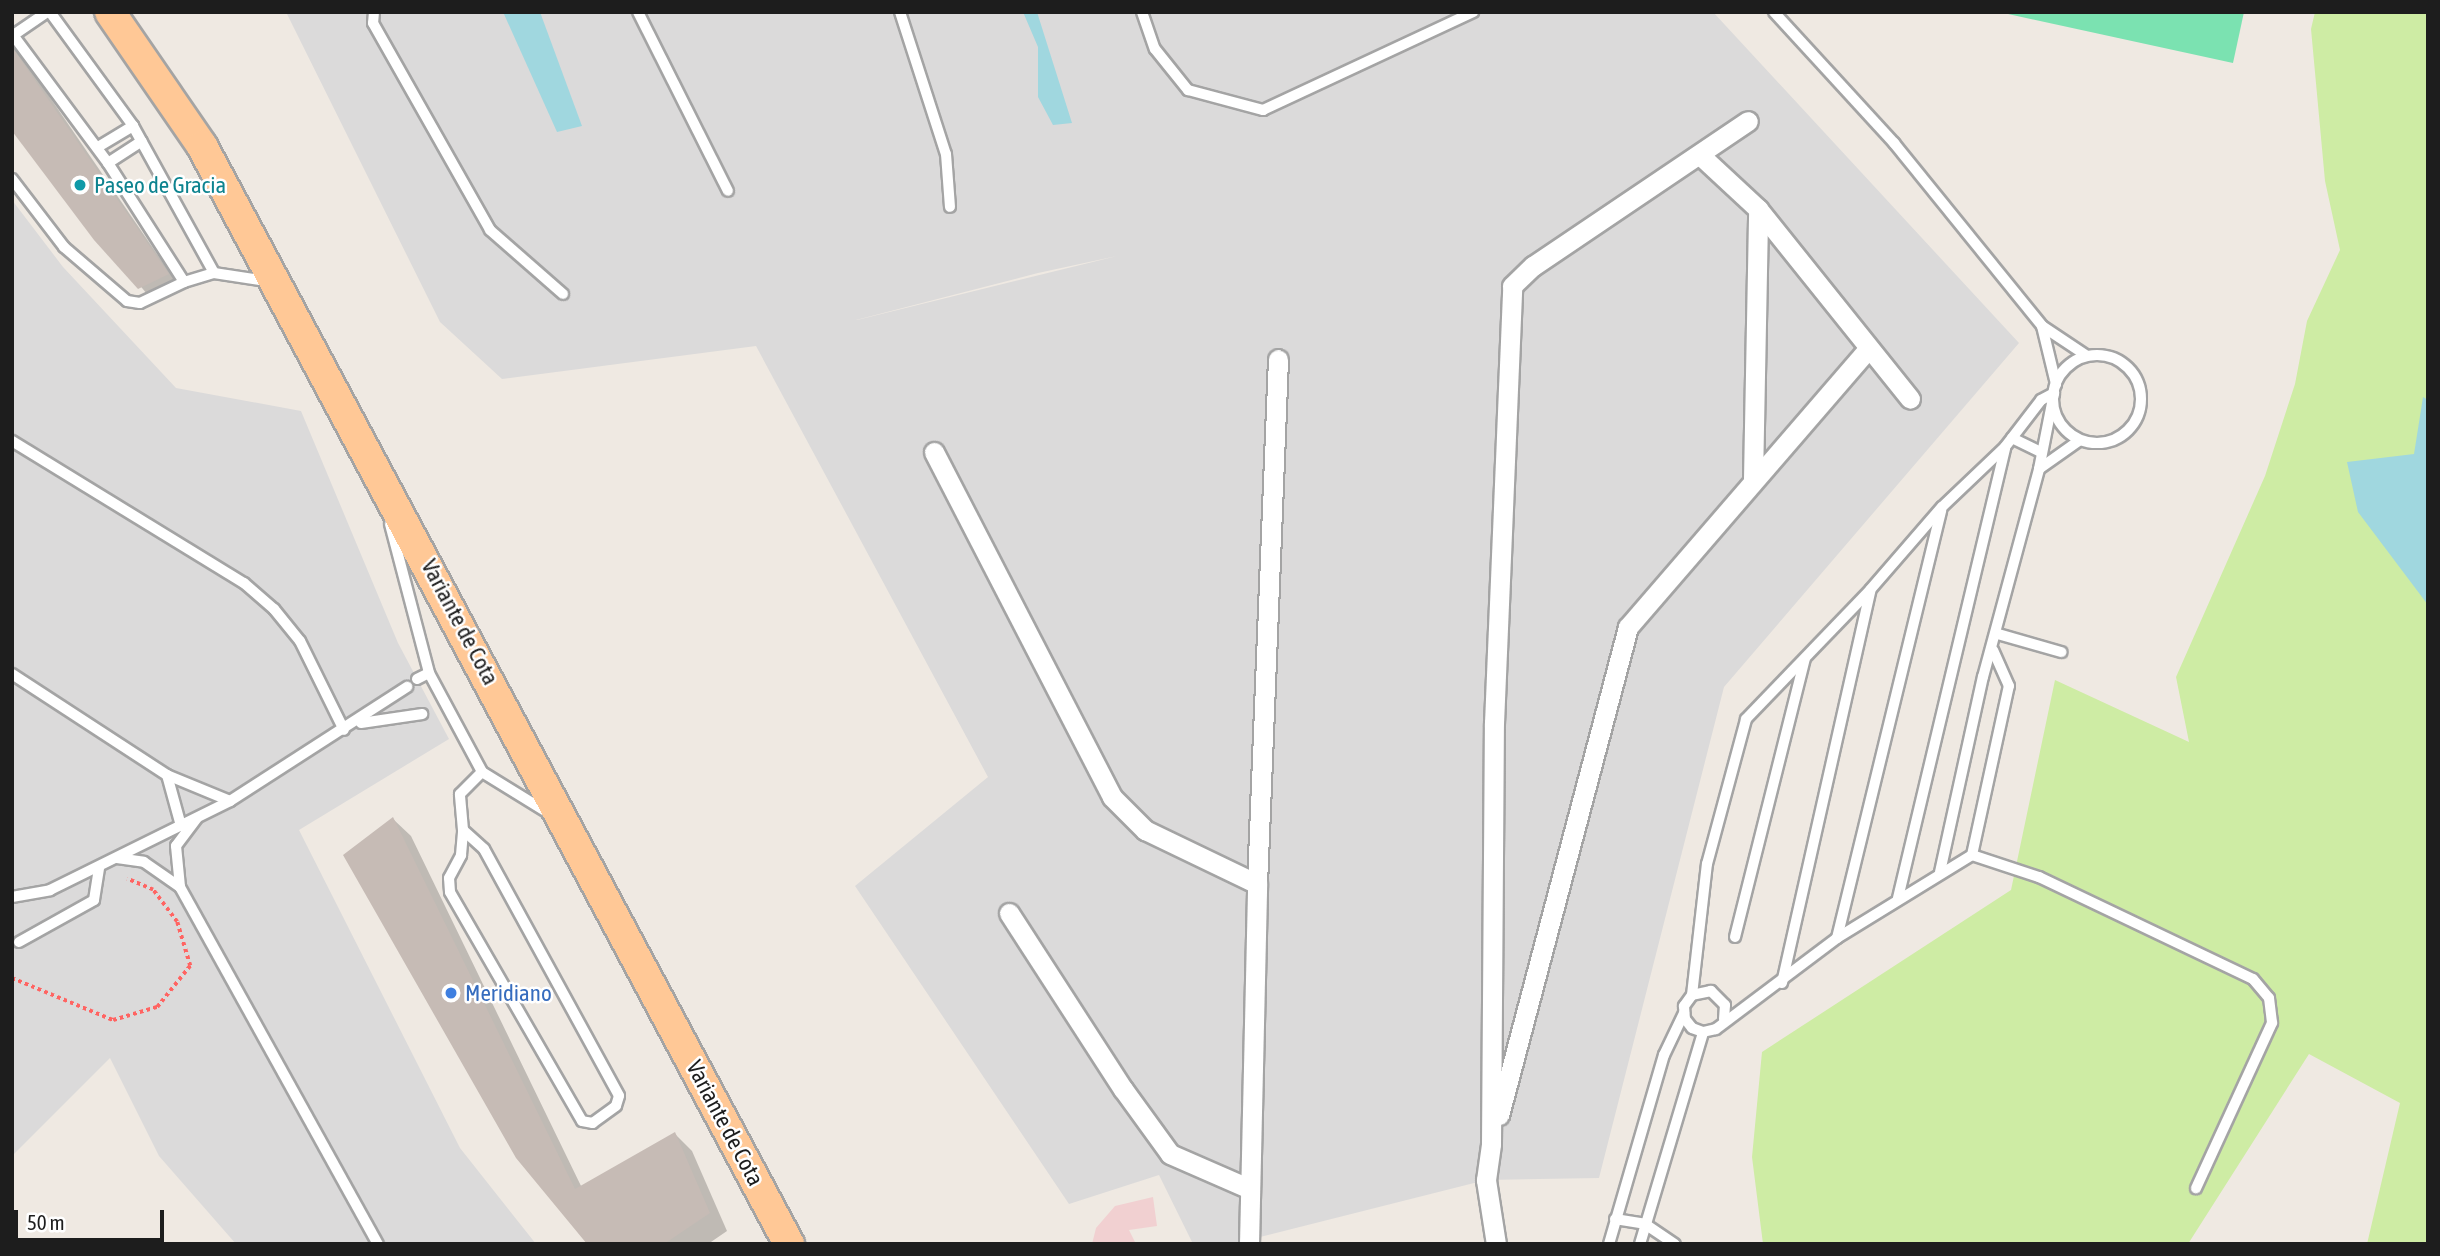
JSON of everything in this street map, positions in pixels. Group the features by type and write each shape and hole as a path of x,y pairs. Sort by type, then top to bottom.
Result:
{"main road":[{"name":"Variante de Cota","path":"110,12 202,146 273,282 373,460 789,1244"}],"street":[{"path":"1491,1144 1494,723 1512,286 1533,265 1701,156 1748,121"},
{"path":"1701,156 1758,209 1867,350 1910,399"},
{"path":"1753,479 1758,209"},
{"path":"1496,1244 1486,1180 1491,1144 1628,627 1867,350"},
{"path":"1248,1244 1257,884 1278,359"},
{"path":"934,452 1119,807 1145,830 1257,884"},
{"path":"1009,913 1122,1089 1170,1154 1248,1188"}],"lane":[{"path":"184,282 98,148 13,35 49,12 133,126 214,273"},
{"path":"374,12 373,23 490,230 563,294"},
{"path":"638,12 728,191"},
{"path":"900,12 946,154 950,207"},
{"path":"1142,12 1155,49 1188,90 1263,110 1473,12"},
{"path":"1774,12 1894,143 2042,326 2087,356"},
{"path":"98,148 133,126"},
{"path":"108,163 142,141"},
{"path":"12,179 64,247 127,301 140,303 184,282 214,273 273,282"},
{"path":"1940,872 2039,469 2055,388 2064,370 2087,356 2103,355 2130,370 2141,399 2130,429 2118,439 2102,443 2080,440 2061,424 2055,388 2042,326"},
{"path":"1609,1244 1664,1055 1692,995 1707,864 1746,719 1870,590 1942,507 2009,442 2041,400 2055,388"},
{"path":"2039,469 2080,440"},
{"path":"12,441 244,583 275,609 300,640 344,730"},
{"path":"2009,442 2041,452"},
{"path":"1898,898 2009,442"},
{"path":"373,460 429,673 447,707 482,772 567,825"},
{"path":"1837,938 1942,507"},
{"path":"1782,983 1870,590"},
{"path":"1997,634 2061,652"},
{"path":"1972,855 2009,686 1993,650"},
{"path":"1735,937 1805,659"},
{"path":"417,679 429,673"},
{"path":"12,674 167,775 230,801"},
{"path":"12,897 50,890 230,801 357,723 407,687"},
{"path":"435,712 447,707"},
{"path":"357,723 422,714"},
{"path":"463,830 484,849 619,1096 616,1106 593,1123 582,1121 450,892 449,878 461,855 463,830 460,794 482,772"},
{"path":"167,775 181,825"},
{"path":"197,818 176,846 180,887 378,1244"},
{"path":"1684,1013 1692,1028 1703,1032 1716,1029 1724,1019 1782,983 1837,938 1940,872 1972,855 2039,877 2253,979 2269,998 2272,1023 2196,1188"},
{"path":"116,858 144,862 180,887"},
{"path":"19,942 94,900 99,867"},
{"path":"1692,995 1704,990 1717,995 1725,1005 1724,1019"},
{"path":"1640,1244 1703,1032"},
{"path":"1615,1219 1645,1224 1675,1244"}],"path":[{"path":"12,978 113,1020 158,1007 190,966 177,922 153,890 127,879"}],"shaded area":[{"path":"286,12 1713,12 2019,343 1724,687 1599,1178 1486,1180 1232,1244 1193,1244 1159,1175 1069,1204 855,886 988,777 756,346 502,379 440,322","holes":["1117,256 856,320 1038,273"]},
{"path":"12,200 63,267 176,388 301,411 398,643 449,739 299,830 460,1148 536,1244 236,1244 159,1156 110,1058 12,1156"},
{"path":"1153,1197 1157,1226 1129,1230 1136,1244 1092,1244 1096,1228 1115,1206"}],"green space":[{"path":"1999,12 2244,12 2233,63"},
{"path":"2315,12 2428,12 2428,1244 2367,1244 2400,1103 2309,1054 2188,1244 1763,1244 1752,1157 1762,1052 2011,890 2055,680 2189,742 2176,677 2265,476 2295,384 2307,321 2340,250 2325,181 2311,29"}],"water":[{"path":"503,12 540,12 582,126 557,132"},
{"path":"1023,12 1037,12 1072,123 1053,125 1038,97 1038,47"},
{"path":"2423,397 2428,400 2428,605 2358,512 2347,462 2414,454"}],"building":[{"name":"Paseo de Gracia","path":"12,47 169,274 138,289 94,240 12,131"},
{"name":"Meridiano","path":"393,817 575,1189 675,1132 710,1213 664,1244 587,1244 516,1158 343,855"}],"place":[{"name":"Paseo de Gracia","path":"80,185"},
{"name":"Meridiano","path":"451,993"}]}
